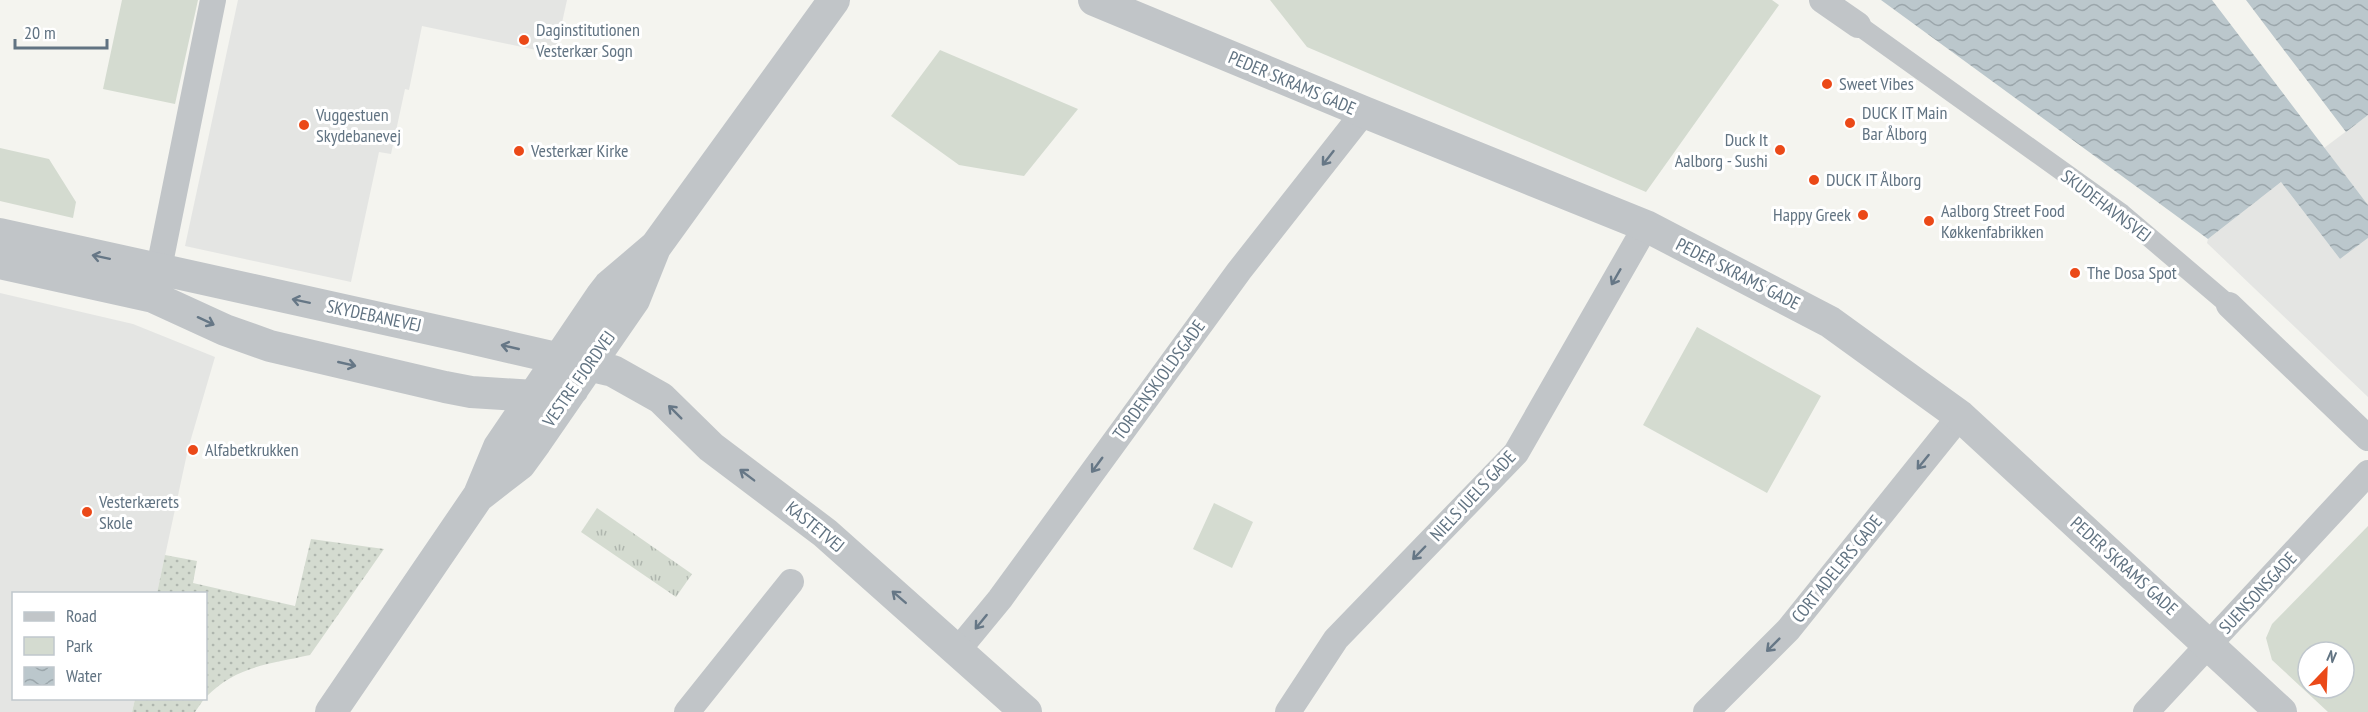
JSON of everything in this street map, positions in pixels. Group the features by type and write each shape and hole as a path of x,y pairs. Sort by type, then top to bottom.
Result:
{"street":[{"path":"156,283 213,0"},
{"name":"VESTRE FJORDVEJ","path":"331,712 479,495 499,447 609,286 656,246 834,0"},
{"name":"PEDER SKRAMS GADE","path":"1094,0 1646,226 1830,322 1960,416 2211,645 2281,712"},
{"name":"SKUDEHAVNSVEJ","path":"1822,0 2121,214 2229,305 2368,438"},
{"name":"TORDENSKJOLDSGADE","path":"958,650 1000,599 1239,271 1364,112"},
{"name":"NIELS JUELS GADE","path":"1288,712 1336,639 1516,453 1646,226"},
{"name":"SKYDEBANEVEJ","path":"0,234 156,283 225,330 270,346 471,392 534,396 581,377 559,358 156,283 0,263"},
{"name":"VESTRE FJORDVEJ","path":"479,495 520,464 634,300 656,246"},
{"name":"KASTETVEJ","path":"581,377 621,375 661,398 711,447 825,533 1026,712"},
{"name":"CORT ADELERS GADE","path":"1706,712 1788,630 1960,416"},
{"name":"SUENSONSGADE","path":"2146,712 2211,645 2368,473"},
{"path":"687,712 791,582"}],"shaded area":[{"name":"Vuggestuen Skydebanevej","path":"238,0 567,0 555,54 422,26 409,90 405,89 391,154 379,152 351,282 185,246"},
{"path":"2368,115 2368,205 2324,148"},
{"path":"2281,182 2340,259 2368,238 2368,397 2207,243 2208,239"},
{"name":"Vesterkærets Skole","path":"0,293 133,324 215,357 188,449 157,592 12,592 12,700 135,700 132,712 0,712"}],"green space":[{"path":"122,0 198,0 175,104 103,89"},
{"path":"1270,0 1772,0 1779,5 1646,192 1307,47"},
{"path":"940,50 1078,109 1024,176 959,165 891,116"},
{"path":"0,148 49,159 76,202 73,218 0,201"},
{"path":"1697,327 1821,396 1767,493 1643,425"},
{"path":"1214,503 1253,522 1232,568 1193,549"},
{"path":"597,508 692,574 676,597 581,532"},
{"path":"2368,526 2368,712 2328,712 2315,700 2356,700 2356,640 2296,640 2296,682 2272,660 2266,638 2272,624"},
{"path":"311,539 384,549 310,655 242,672 217,687 207,696 207,592 157,592 165,555 197,561 193,583 295,606"},
{"path":"135,700 203,700 195,712 132,712"}],"water":[{"path":"1881,0 2212,0 2368,205 2368,238 2340,259 2281,182 2208,239"},
{"path":"2246,0 2368,0 2368,115 2346,132"}],"place":[{"name":"Daginstitutionen Vesterkær Sogn","path":"524,40"},
{"name":"Sweet Vibes","path":"1827,84"},
{"name":"DUCK IT Main Bar Ålborg","path":"1850,123"},
{"name":"Vuggestuen Skydebanevej","path":"304,125"},
{"name":"Duck It Aalborg - Sushi","path":"1780,150"},
{"name":"Vesterkær Kirke","path":"519,151"},
{"name":"DUCK IT Ålborg","path":"1814,180"},
{"name":"Happy Greek","path":"1863,215"},
{"name":"Aalborg Street Food Køkkenfabrikken","path":"1929,221"},
{"name":"The Dosa Spot","path":"2075,273"},
{"name":"Alfabetkrukken","path":"193,450"},
{"name":"Vesterkærets Skole","path":"87,512"}]}
